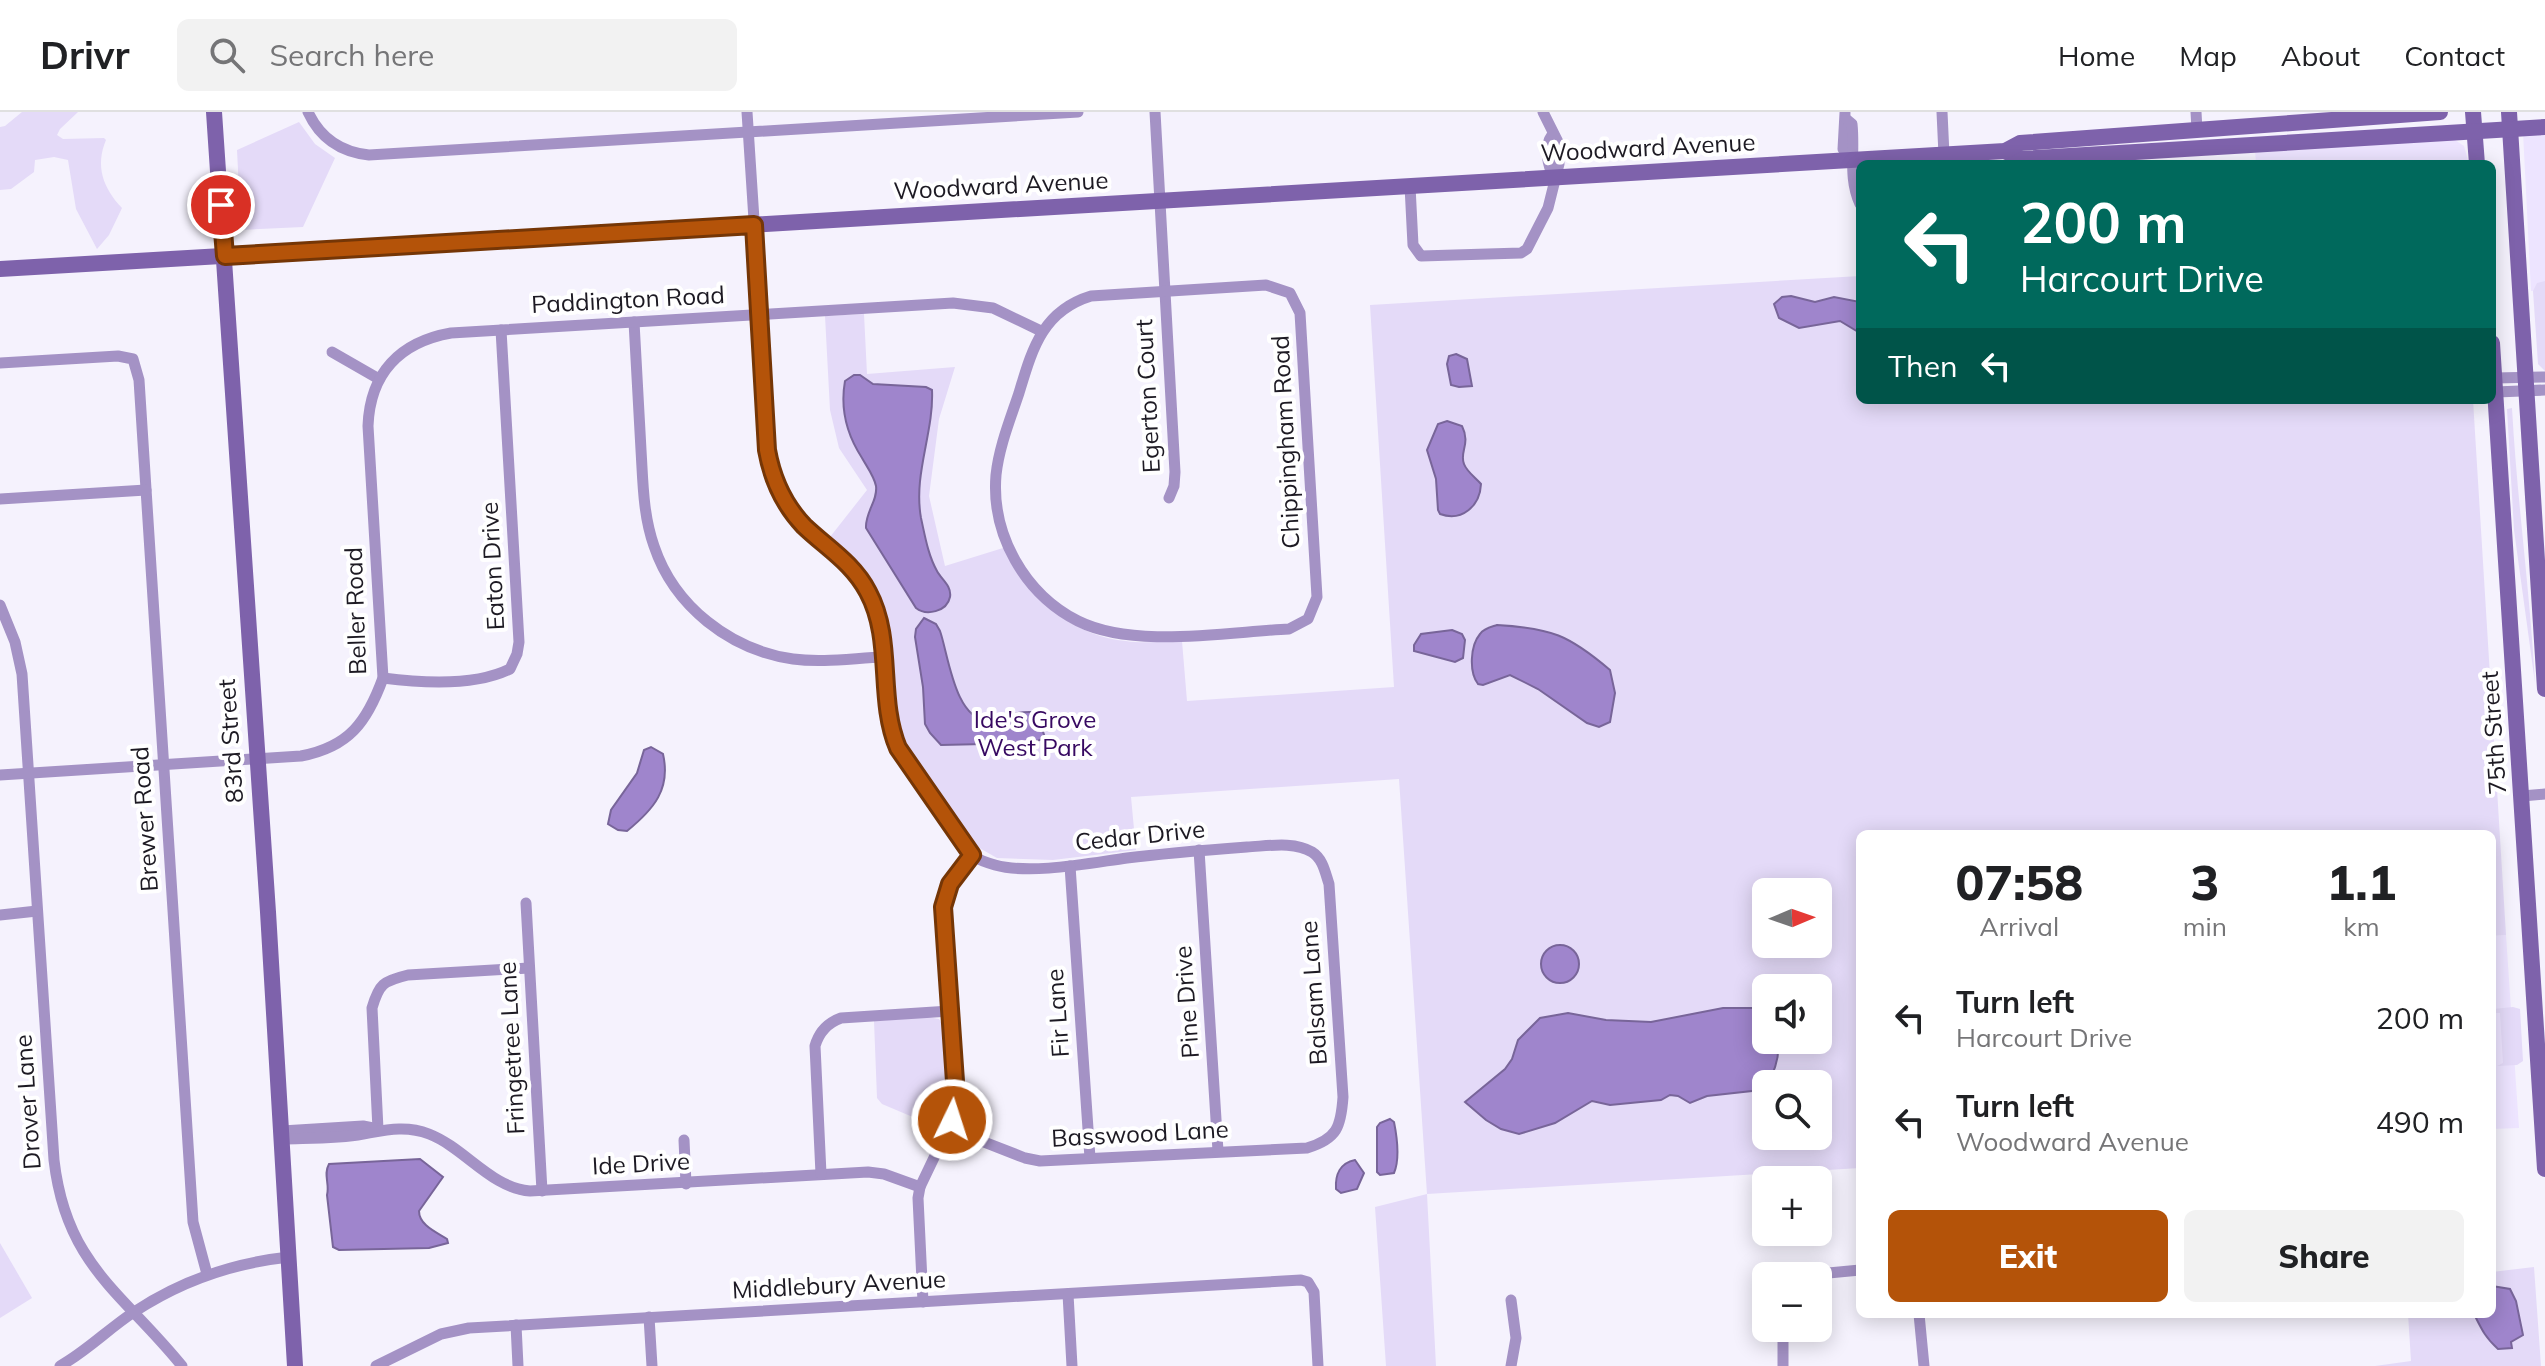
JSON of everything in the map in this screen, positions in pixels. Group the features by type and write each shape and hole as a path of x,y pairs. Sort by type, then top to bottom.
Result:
{"main road":[{"name":"83rd Street","path":"214,112 295,1366"},
{"name":"Woodward Avenue","path":"1867,160 1944,155 1970,159 2005,151 2020,143 2440,112"},
{"path":"2473,112 2477,160"},
{"path":"2509,112 2545,689"},
{"name":"Woodward Avenue","path":"2057,160 2200,154 2545,127"},
{"name":"Woodward Avenue","path":"2005,151 2027,160"},
{"name":"Woodward Avenue","path":"0,269 1856,161"},
{"name":"75th Street","path":"2496,400 2545,1169"}],"street":[{"path":"308,112 323,137 350,152 369,155 1078,112"},
{"path":"747,112 767,450 773,474 787,504 804,525 846,560 863,583 880,622 891,731 898,748 972,855 944,897 956,1096 948,1128 920,1187 918,1224 923,1302"},
{"name":"Egerton Court","path":"1155,112 1175,472 1169,498"},
{"path":"1410,186 1413,245 1421,256 1521,253 1527,249 1548,208 1554,178 1548,165 1548,140 1552,135 1543,112"},
{"path":"1942,112 1944,155"},
{"path":"2196,112 2197,130"},
{"path":"1846,115 1852,124 1855,148 1853,187 1856,194"},
{"name":"Chippingham Road","path":"1041,331 1001,449 996,479 998,514 1005,539 1018,565 1035,588 1079,621 1133,637 1289,629 1308,619 1317,597 1300,313 1290,293 1274,286 1165,291"},
{"path":"1041,331 1065,308 1082,299 1098,295 1165,291"},
{"name":"Paddington Road","path":"379,379 385,367 410,348 428,338 451,333 969,303 1008,313 1041,331"},
{"path":"634,322 645,513 659,559 683,598 699,615 725,634 761,652 814,660 884,657"},
{"name":"Eaton Drive","path":"383,678 419,682 488,678 510,669 517,654 519,642 501,330"},
{"path":"332,352 379,379"},
{"name":"Brewer Road","path":"0,363 118,356 133,359 139,380 193,1222 207,1274"},
{"path":"2496,385 2526,384 2545,377"},
{"name":"Beller Road","path":"0,775 313,754 340,743 361,724 383,678 368,426 370,406 379,379"},
{"path":"2526,384 2545,390"},
{"path":"0,499 146,490"},
{"name":"Drover Lane","path":"0,605 20,664 54,1160 60,1201 78,1243 93,1268 182,1366"},
{"path":"2522,796 2545,794"},
{"name":"Cedar Drive","path":"972,855 1004,867 1070,866 1199,850 1281,845 1297,846 1314,853"},
{"name":"Pine Drive","path":"1199,850 1218,1151"},
{"name":"Balsam Lane","path":"1314,853 1322,863 1329,884 1343,1097 1335,1132"},
{"name":"Fir Lane","path":"1070,866 1090,1158"},
{"name":"Fringetree Lane","path":"526,903 542,1191"},
{"path":"0,915 37,911"},
{"path":"378,1129 372,1008 377,990 388,979 408,975 529,968"},
{"path":"821,1174 815,1046 818,1036 826,1026 841,1018 950,1011"},
{"name":"Ide Drive","path":"282,1135 364,1134 378,1129 402,1128 429,1133 512,1188 542,1191 821,1174 884,1174 920,1187"},
{"name":"Basswood Lane","path":"948,1128 1040,1161 1307,1148 1325,1143 1335,1132"},
{"path":"684,1140 686,1184"},
{"path":"60,1366 93,1346 133,1313 175,1288 207,1274 289,1257"},
{"path":"1832,1273 1856,1270"},
{"name":"Middlebury Avenue","path":"381,1365 423,1342 450,1332 516,1325 1301,1280 1311,1285 1315,1296 1318,1366"},
{"path":"1068,1294 1072,1366"},
{"path":"1511,1300 1516,1332 1511,1366"},
{"path":"649,1317 652,1366"},
{"path":"1919,1318 1924,1366"},
{"path":"516,1325 518,1366"},
{"path":"1783,1342 1783,1366"}],"shaded area":[{"path":"2545,131 2545,290 2531,291 2523,132"},
{"path":"2452,138 2464,146 2468,160 2256,160 2255,150"},
{"path":"1782,297 1815,302 1834,297 1856,301 1856,331 1840,321 1799,328 1779,318 1774,304"},
{"path":"1456,354 1467,359 1472,386 1451,385 1447,364 1449,356"},
{"path":"860,375 873,384 932,390 919,502 929,552 950,593 945,606 936,611 925,612 916,608 866,528 876,486 852,440 846,421 843,402 845,381"},
{"path":"1447,421 1462,426 1464,464 1481,484 1473,505 1456,516 1440,514 1438,510 1436,479 1427,450 1438,424"},
{"path":"924,618 936,624 940,631 955,684 968,710 977,718 989,720 1032,712 1040,722 1045,738 1032,743 941,745 925,724 915,637 916,629"},
{"path":"1497,625 1546,631 1570,641 1610,670 1615,693 1610,722 1599,727 1587,723 1538,689 1510,675 1478,684 1472,666 1474,645 1482,632"},
{"path":"1452,630 1462,634 1465,640 1463,658 1455,662 1414,651 1421,634"},
{"path":"651,747 663,754 665,778 662,788 637,823 627,831 618,830 608,824 611,810 637,773 644,750"},
{"path":"2506,935 2519,1128 2496,1129 2496,936"},
{"path":"1560,945 1573,951 1579,964 1573,977 1560,983 1547,977 1541,964 1547,951"},
{"path":"1723,1008 1752,1008 1752,1054 1778,1054 1774,1070 1752,1070 1752,1091 1707,1096 1690,1103 1670,1095 1661,1100 1610,1105 1592,1101 1555,1123 1519,1134 1501,1129 1465,1102 1505,1069 1518,1040 1540,1018 1568,1013 1606,1020 1651,1022"},
{"path":"1390,1119 1395,1128 1397,1161 1394,1173 1380,1175 1377,1172 1377,1127"},
{"path":"420,1159 443,1177 419,1211 420,1216 448,1243 429,1248 339,1250 333,1247 327,1195 329,1164"},
{"path":"1355,1160 1364,1173 1357,1189 1341,1193 1336,1189 1338,1174 1342,1167"},
{"path":"2496,1287 2510,1289 2516,1301 2523,1335 2511,1342 2512,1348 2498,1349 2476,1318 2496,1318"}],"green space":[{"path":"22,112 78,112 57,135 63,139 106,140 101,168 110,193 122,208 109,235 97,249 76,209 68,160 54,157 35,160 34,172 11,189 0,190 0,127"},
{"path":"299,122 315,144 335,158 303,227 241,230 237,150"},
{"name":"Ide's Grove West Park","path":"1856,276 1856,404 2473,404 2506,935 2496,936 2496,830 1856,830 1856,1168 1752,1166 1752,1174 1427,1194 1399,779 1131,797 1136,850 1053,860 997,858 976,846 903,746 895,718 889,626 883,606 862,568 830,537 867,490 839,448 830,410 825,316 864,314 867,374 955,367 939,419 929,496 945,566 1003,548 1038,597 1069,622 1087,631 1126,641 1182,641 1187,701 1394,687 1370,305"},
{"path":"2545,281 2545,371 2538,364 2533,291 2537,283"},
{"path":"2512,408 2535,683 2514,530 2507,409"},
{"path":"2496,1009 2520,1009 2523,1061 2517,1065 2497,1066 2503,1063 2500,1013 2496,1013"},
{"path":"939,1019 945,1029 949,1098 941,1129 882,1104 877,1098 874,1021"},
{"path":"1427,1194 1436,1366 1386,1366 1375,1207"},
{"path":"0,1243 32,1298 0,1318"},
{"path":"2534,1267 2541,1366 2375,1366 2411,1361 2408,1318 2496,1318 2496,1272"}],"route":[{"path":"221,205 225,256 754,225 770,466 787,504 804,525 846,560 869,594 882,634 891,731 898,748 972,855 950,884 943,907 956,1096 952,1120"}]}
